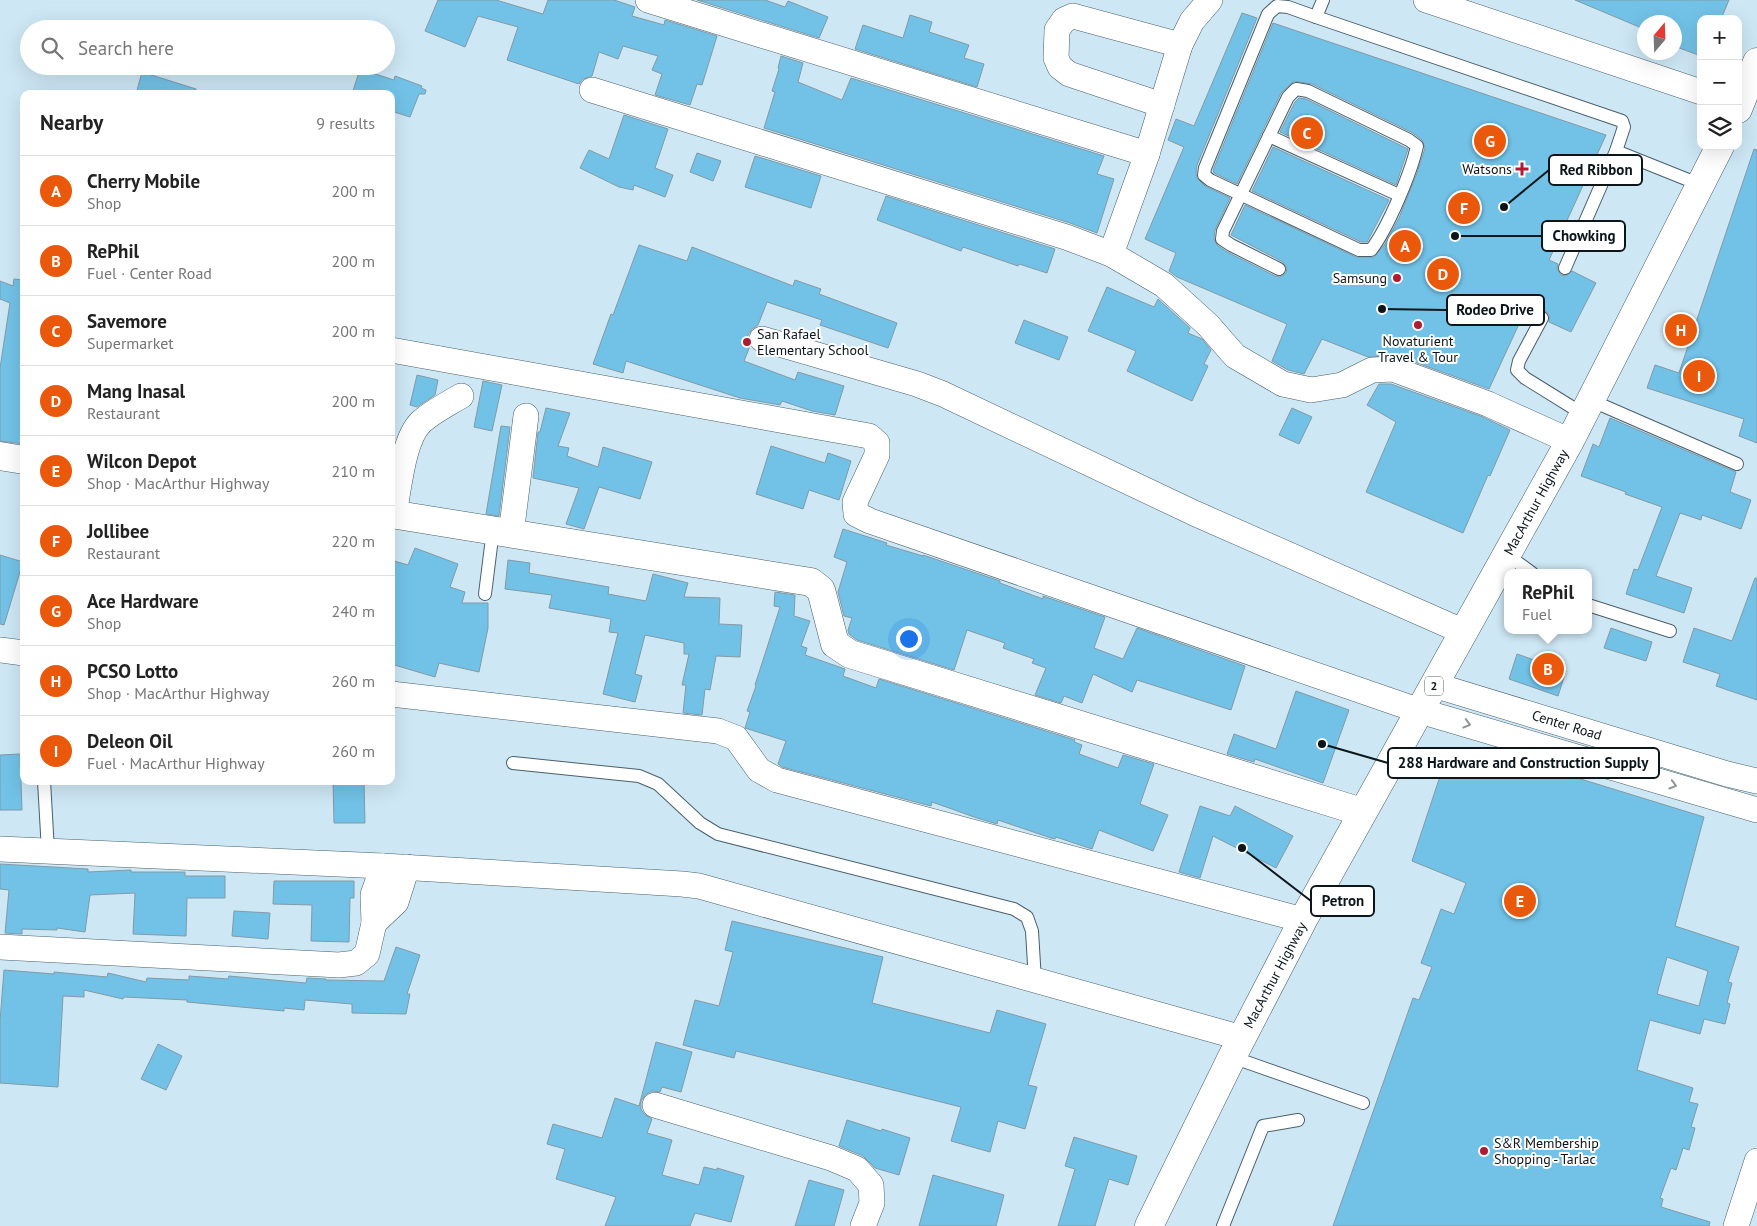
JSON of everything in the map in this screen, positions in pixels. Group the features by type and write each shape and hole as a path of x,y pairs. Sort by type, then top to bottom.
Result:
{"main road":[{"path":"1739,105 1757,62"},
{"name":"MacArthur Highway","path":"1149,1226 1237,1047 1304,920 1362,812 1570,441 1718,150"},
{"path":"0,456 20,459"},
{"path":"395,514 812,582 821,590 835,644 850,654 1362,812"}],"street":[{"path":"648,0 1147,154"},
{"path":"1111,254 1147,154 1180,45 1192,21 1210,0"},
{"path":"1426,0 1697,91"},
{"path":"1162,105 1069,74 1060,67 1056,58 1057,30 1064,20 1073,16 1180,45"},
{"path":"592,90 1056,234 1111,254 1164,285 1208,325 1235,356 1283,384 1311,390 1342,384 1372,370 1393,369 1488,404 1570,441"},
{"path":"762,338 918,384 943,394 1194,513 1464,632"},
{"path":"395,351 869,436 877,443 877,455 855,502 856,514 870,521 1420,710 1757,810"},
{"path":"395,505 411,436 421,422 461,396"},
{"path":"502,532 526,416"},
{"path":"0,650 20,652"},
{"name":"Center Road","path":"1434,685 1717,771 1757,781"},
{"path":"395,694 718,731 736,738 759,770 777,780 1304,920"},
{"path":"0,849 395,866 699,886 1035,981 1237,1047"},
{"path":"0,947 339,965 356,964 367,954 374,923 396,902 395,866"},
{"path":"655,1105 831,1158 857,1169 871,1185 872,1203 863,1226"},
{"path":"1736,1226 1755,1175"}],"lane":[{"path":"1316,17 1323,0"},
{"path":"1279,269 1222,239 1223,232 1241,194 1288,97 1296,90 1308,91 1409,140 1416,146 1399,195 1380,239 1371,250 1359,250 1241,194 1210,180 1204,175 1205,168 1268,14 1276,6 1288,7 1622,121 1624,127 1616,150 1565,268"},
{"path":"1269,136 1399,195"},
{"path":"1616,150 1702,185"},
{"path":"1542,318 1519,361 1518,370 1525,378 1586,407 1737,464"},
{"path":"485,594 502,532"},
{"path":"1507,555 1526,569"},
{"path":"1592,606 1670,631"},
{"path":"513,763 639,776 658,784 700,823 718,834 1014,909 1027,917 1032,931 1035,981"},
{"path":"44,785 48,851"},
{"path":"1237,1047 1363,1103"},
{"path":"1223,1226 1263,1126 1298,1120"}],"building":[{"path":"438,0 496,0 543,14 548,0 614,0 635,7 632,16 664,25 665,20 717,36 702,85 697,84 690,105 655,95 662,74 652,70 658,56 623,46 618,59 599,52 592,76 583,79 579,84 507,60 518,27 478,16 465,47 425,31"},
{"path":"697,0 765,0 785,7 788,1 828,17 819,38"},
{"path":"1575,0 1729,0 1723,15 1697,15 1697,55 1682,49 1682,15 1637,15 1637,26"},
{"path":"1242,13 1257,18 1197,165 1196,174 1197,178 1205,186 1230,198 1215,230 1214,239 1217,245 1275,276 1280,277 1286,273 1287,268 1283,262 1231,235 1245,205 1356,257 1374,257 1385,244 1399,218 1425,148 1422,140 1413,133 1312,84 1294,81 1281,93 1237,184 1214,173 1213,170 1273,23 1606,135 1549,260 1558,264 1557,269 1561,275 1566,276 1572,271 1596,283 1571,332 1549,322 1549,314 1545,311 1538,311 1534,315 1525,311 1489,389 1398,356 1368,357 1322,339 1304,374 1288,370 1272,361 1287,324 1177,277 1169,271 1176,253 1145,239 1184,147 1168,140 1176,119 1194,126"},
{"path":"910,15 932,22 929,32 969,45 964,58 984,64 977,87 855,49 863,25 903,38"},
{"path":"781,56 803,63 798,82 842,100 851,78 1104,156 1097,174 1114,179 1097,233 764,128 775,92 772,91"},
{"path":"141,75 152,75 196,89 196,90 137,90"},
{"path":"358,75 379,75 394,80 395,76 422,86 421,88 426,90 425,94 419,94 410,117 395,112 395,90 353,90"},
{"path":"1299,98 1306,99 1408,149 1396,185 1280,132 1295,102"},
{"path":"624,115 668,129 655,168 673,175 665,197 634,185 633,190 619,187 580,168 589,150 609,159"},
{"path":"1273,147 1389,200 1367,242 1361,242 1252,191"},
{"path":"1754,149 1757,150 1757,443 1739,436 1744,419 1647,388 1655,365 1679,373"},
{"path":"697,153 721,161 713,181 690,172"},
{"path":"755,156 821,176 811,208 745,187"},
{"path":"886,196 1055,249 1047,273 1019,264 1018,266 963,247 961,251 877,220"},
{"path":"639,245 687,261 692,247 793,286 795,280 821,289 819,294 897,323 888,348 820,325 822,320 767,302 758,325 748,335 750,346 744,361 795,380 798,372 844,386 835,415 812,411 782,401 780,405 740,398 626,361 623,373 593,364"},
{"path":"14,279 20,280 20,444 0,441 0,368 10,303 0,299 0,281 13,286"},
{"path":"1107,287 1154,307 1158,299 1190,328 1188,333 1202,339 1211,350 1204,364 1208,366 1192,401 1127,371 1136,351 1088,331"},
{"path":"1024,320 1068,337 1059,360 1015,343"},
{"path":"417,375 438,380 435,395 417,407 410,405"},
{"path":"483,381 502,385 492,431 474,427"},
{"path":"1379,384 1391,384 1483,417 1510,430 1463,533 1366,492 1396,422 1367,405"},
{"path":"546,408 570,413 558,446 569,448 567,456 598,467 603,447 652,462 640,499 599,487 584,529 566,524 579,488 533,478 538,432 540,432"},
{"path":"1292,408 1312,417 1299,444 1279,435"},
{"path":"1610,418 1736,472 1730,492 1751,500 1741,529 1702,515 1701,520 1680,513 1656,576 1692,588 1684,613 1626,594 1634,569 1638,570 1662,507 1581,476 1593,444 1599,447"},
{"path":"501,426 510,427 499,516 486,514"},
{"path":"771,446 825,463 828,453 851,461 839,500 809,490 803,509 756,494"},
{"path":"843,529 887,543 886,545 923,555 1000,581 1000,583 1043,599 1043,596 1105,617 1094,648 1123,659 1137,628 1245,666 1231,710 1137,680 1132,692 1093,674 1082,703 1064,696 1061,703 1035,695 1046,668 1032,663 1034,659 1003,648 1005,643 967,630 954,670 857,640 849,634 848,630 852,618 844,616 838,592 847,562 834,557"},
{"path":"415,548 458,564 450,587 465,592 462,603 488,603 488,628 479,672 439,663 435,677 395,665 395,561 408,565"},
{"path":"0,555 20,561 20,572 4,625 0,624"},
{"path":"508,560 530,563 529,573 609,587 608,594 646,601 653,574 688,583 684,597 720,598 719,624 742,625 740,657 716,656 710,690 705,689 702,715 683,713 686,685 682,685 689,654 684,654 684,643 645,635 635,674 642,676 635,702 603,694 618,633 609,632 611,619 549,608 552,595 505,589"},
{"path":"1755,578 1757,578 1757,700 1716,686 1720,674 1683,662 1694,628 1732,641"},
{"path":"775,592 795,595 794,616 810,621 801,646 807,648 805,655 845,669 843,676 876,688 879,679 1075,740 1074,742 1082,745 1079,754 1118,768 1123,755 1154,764 1140,804 1168,815 1153,851 1099,830 1092,849 1056,837 1055,839 1051,838 998,820 997,824 932,802 931,806 782,767 778,764 786,741 745,728 750,712 747,711 780,607 774,606"},
{"path":"1611,628 1652,642 1646,661 1604,648"},
{"path":"1517,654 1566,671 1558,696 1509,679"},
{"path":"1296,691 1349,710 1323,783 1255,759 1254,762 1227,754 1234,734 1276,749"},
{"path":"20,754 22,810 0,810 0,755"},
{"path":"1470,754 1516,769 1519,760 1704,817 1675,926 1739,947 1728,982 1732,983 1727,1003 1730,1004 1725,1024 1704,1019 1700,1034 1650,1020 1637,1070 1693,1088 1689,1102 1698,1104 1691,1127 1695,1128 1689,1150 1683,1148 1676,1170 1671,1168 1660,1198 1663,1199 1661,1207 1710,1222 1709,1226 1333,1226 1413,998 1419,1000 1432,967 1421,963 1441,909 1454,914 1466,883 1412,861 1445,761","holes":["1667,957 1708,971 1699,1006 1657,994"]},
{"path":"333,785 364,785 365,823 334,823"},
{"path":"1200,806 1230,816 1235,806 1293,836 1276,868 1213,836 1200,878 1179,872"},
{"path":"0,864 88,869 88,872 131,870 131,872 185,872 185,876 225,876 225,898 187,898 186,936 133,934 135,893 90,895 85,932 57,928 57,930 22,929 22,934 5,933 9,890 0,889"},
{"path":"274,881 354,881 354,898 350,898 349,942 311,941 312,905 273,904"},
{"path":"234,911 270,913 268,939 232,936"},
{"path":"732,921 883,957 872,1003 990,1033 997,1010 1046,1024 1028,1085 1037,1087 1025,1129 998,1121 990,1152 951,1141 961,1107 736,1051 734,1058 683,1045 695,1000 719,1006 733,952 725,950"},
{"path":"396,947 420,955 407,994 410,994 406,1014 352,1013 352,1004 305,1000 304,1010 284,1008 284,1011 187,1002 187,1000 124,997 123,999 84,990 84,997 63,996 58,1087 0,1083 0,1021 4,970 107,977 108,973 146,982 147,978 189,980 189,976 228,979 229,976 306,983 307,978 384,981"},
{"path":"656,1042 692,1052 681,1092 662,1087 660,1092 652,1091 646,1094 641,1101 641,1109 644,1114 652,1119 647,1133 672,1140 662,1175 699,1185 704,1167 717,1170 717,1168 744,1176 731,1222 695,1213 690,1226 605,1226 616,1197 556,1179 565,1149 547,1144 553,1124 602,1138 615,1098 639,1106"},
{"path":"158,1044 182,1056 166,1090 141,1079"},
{"path":"847,1120 910,1138 899,1175 875,1168 863,1156 839,1146"},
{"path":"1074,1137 1137,1156 1128,1185 1109,1179 1095,1226 1058,1226 1075,1169 1065,1166"},
{"path":"933,1175 1004,1195 996,1226 919,1226"},
{"path":"809,1180 844,1190 834,1226 795,1226"}],"place":[{"name":"Savemore","path":"1307,133"},
{"name":"Ace Hardware","path":"1490,141"},
{"name":"Watsons","path":"1522,169"},
{"name":"Red Ribbon","path":"1504,207"},
{"name":"Jollibee","path":"1464,208"},
{"name":"Chowking","path":"1455,236"},
{"name":"Cherry Mobile","path":"1405,246"},
{"name":"Mang Inasal","path":"1443,274"},
{"name":"Samsung","path":"1397,278"},
{"name":"Rodeo Drive","path":"1382,309"},
{"name":"Novaturient Travel & Tour","path":"1418,325"},
{"name":"PCSO Lotto","path":"1681,330"},
{"name":"San Rafael Elementary School","path":"747,342"},
{"name":"Deleon Oil","path":"1699,376"},
{"name":"RePhil","path":"1548,669"},
{"name":"288 Hardware and Construction Supply","path":"1322,744"},
{"name":"Petron","path":"1242,848"},
{"name":"Wilcon Depot","path":"1520,901"},
{"name":"S&R Membership Shopping - Tarlac","path":"1484,1151"}]}
